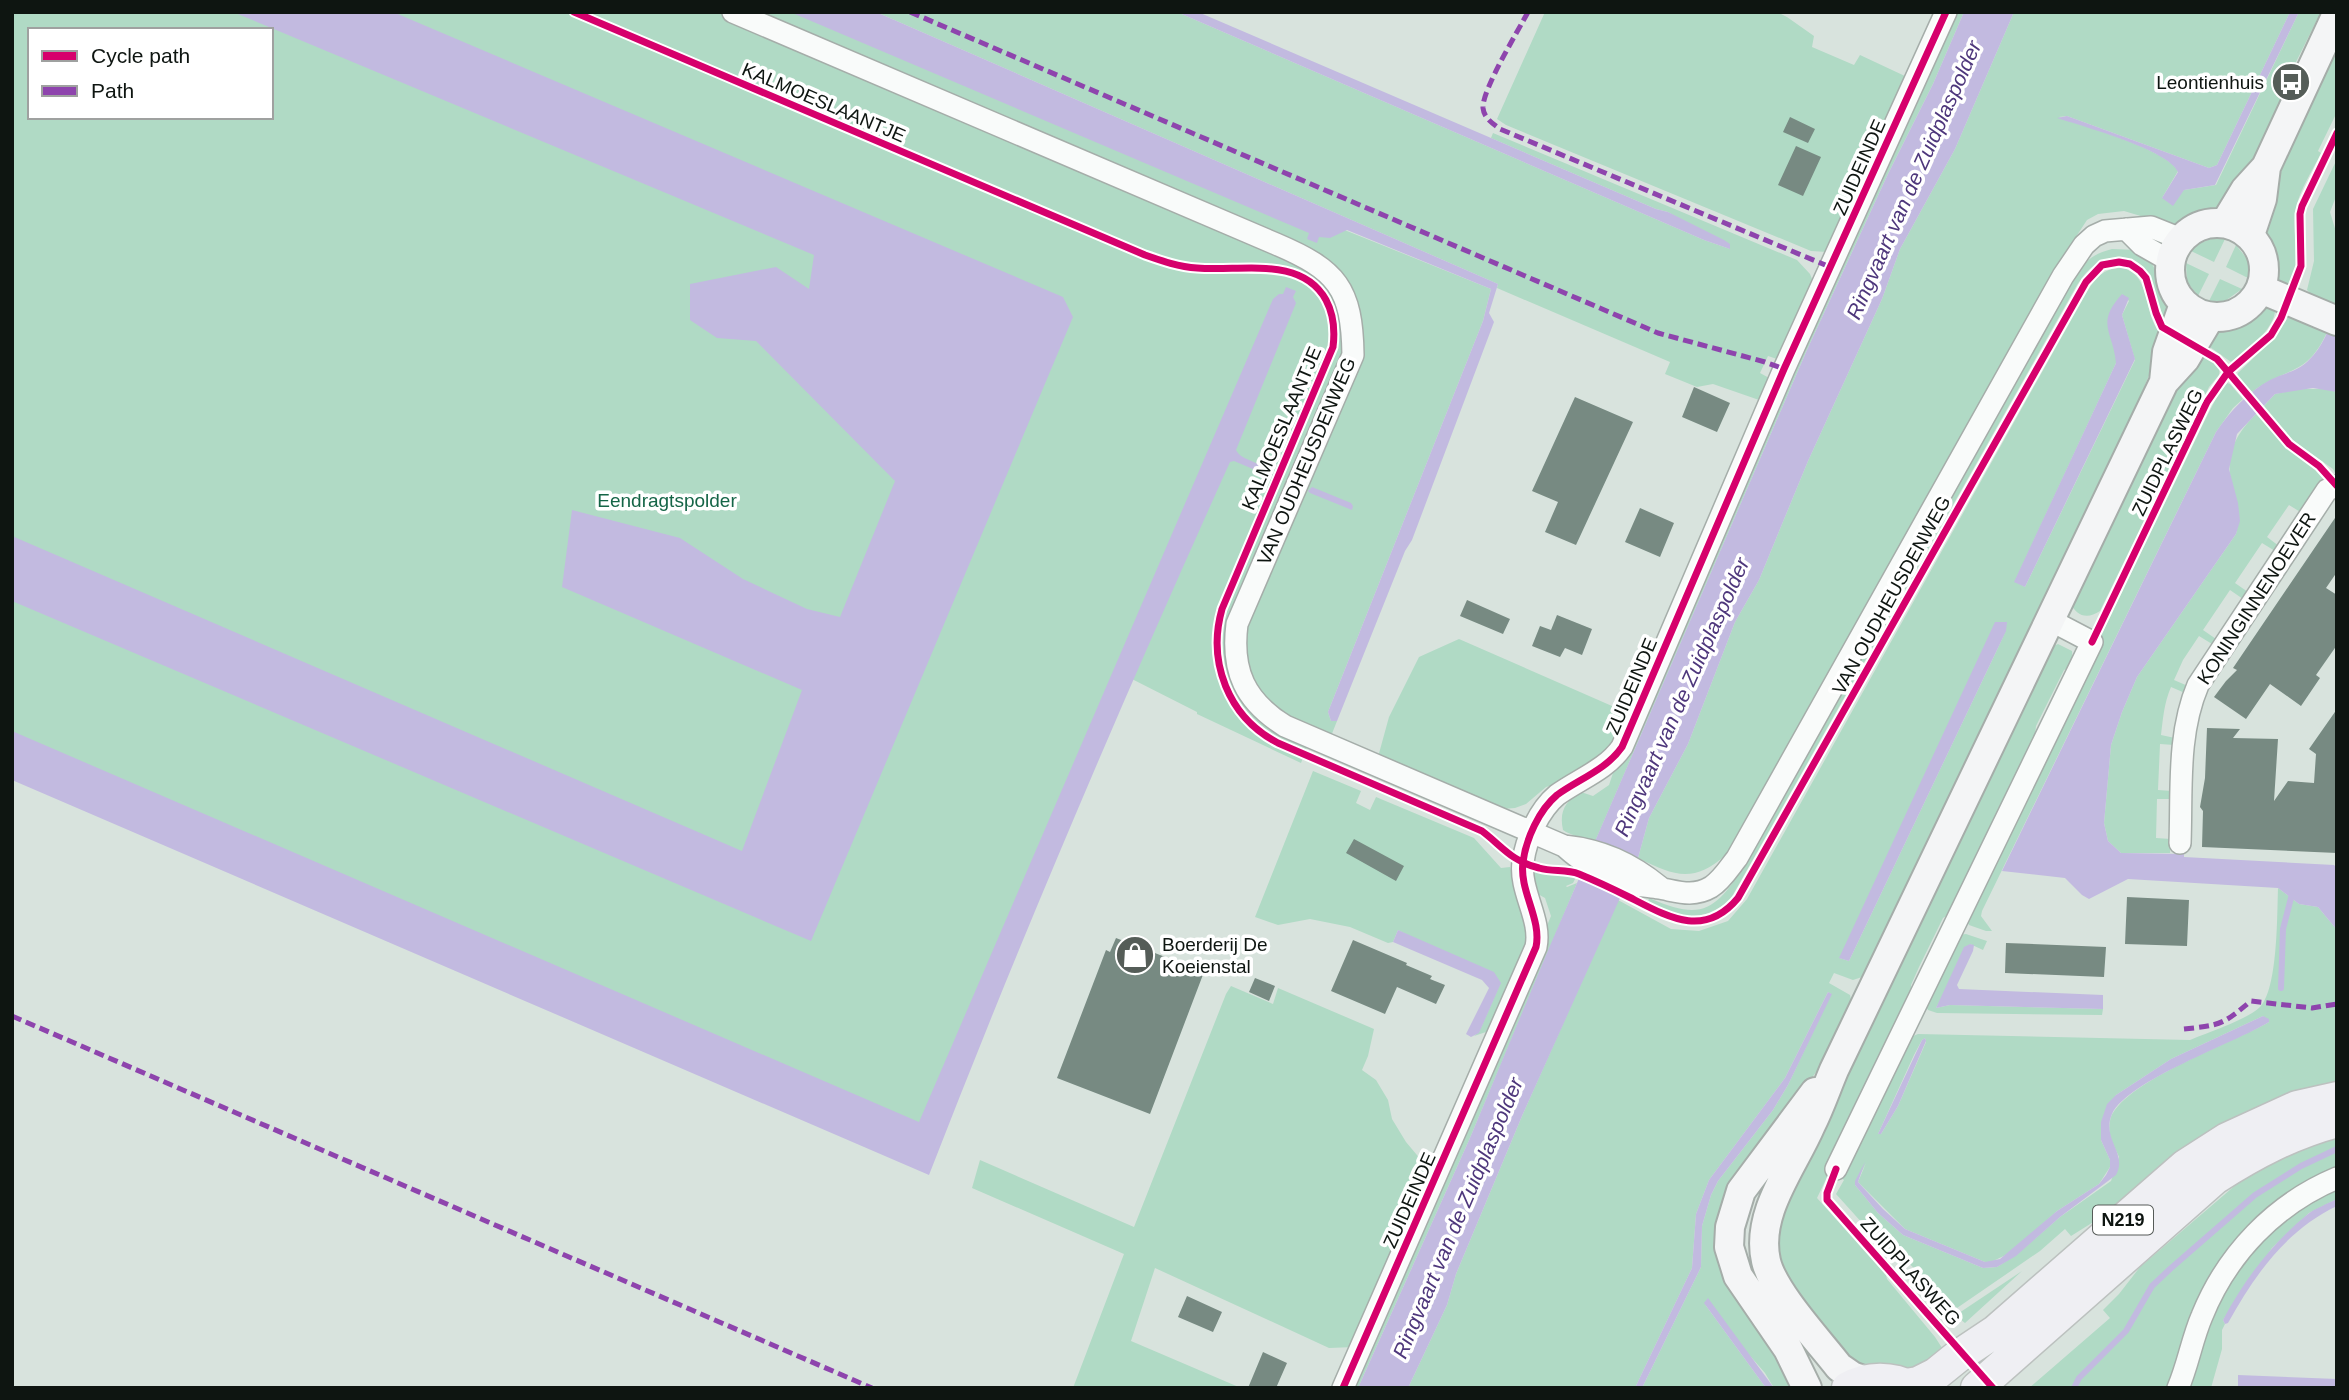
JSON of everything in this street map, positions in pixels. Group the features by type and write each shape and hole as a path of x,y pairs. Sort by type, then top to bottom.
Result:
{"main road":[{"path":"2237,229 2245,190 2266,166 2337,14"},
{"path":"2213,222 2237,229 2259,246 2265,275 2261,289 2253,302 2240,312 2225,317 2210,317 2196,312 2184,304 2172,284 2176,250 2201,225 2213,222"},
{"path":"2261,289 2331,318"},
{"name":"ZUIDPLASWEG","path":"2164,382 2167,352 2184,304"},
{"name":"ZUIDPLASWEG","path":"1857,1384 1852,1376 1839,1367 1794,1309 1766,1263 1766,1222 1834,1070 2164,382 2185,359 2210,317"},
{"name":"ZUIDPLASWEG","path":"1807,1388 1788,1349 1738,1276 1729,1247 1730,1227 1741,1191 1796,1115 1834,1070"},
{"name":"N219","path":"1977,1388 2006,1342 2185,1166 2227,1139 2297,1107 2337,1098"},
{"name":"N219","path":"1940,1388 1965,1366 2006,1342 2215,1178 2303,1130 2337,1121"},
{"name":"N219","path":"1857,1384 1886,1380 1909,1386 1936,1374 1957,1357 2006,1342"},
{"name":"N219","path":"1993,1388 2008,1369 2006,1342"},
{"name":"ZUIDPLASWEG","path":"1788,1349 1810,1368 1824,1388"}],"street":[{"name":"VAN OUDHEUSDENWEG","path":"733,12 1317,263 1334,279 1344,294 1350,310 1353,355 1237,624 1235,654 1247,692 1267,715 1285,726 1672,892 1687,893 1710,888 1722,878 1737,858 2063,276 2084,245 2094,236 2116,229 2151,227 2176,250"},
{"name":"ZUIDEINDE","path":"1343,1388 1536,947 1536,929 1523,882 1523,862 1532,832 1552,800 1614,760 1622,747 1784,369 1946,12"},
{"name":"KONINGINNENOEVER","path":"2180,843 2184,732 2190,703 2198,685 2327,491 2337,486"},
{"path":"1836,1169 2092,642 2050,620"},
{"path":"2178,1388 2201,1318 2216,1286 2234,1258 2273,1216 2300,1196 2337,1178"}],"green space":[{"name":"Eendragtspolder","path":"12,12 804,12 1491,289 1483,321 1328,712 1331,721 1337,721 1331,736 1314,729 1301,763 1197,714 1124,675 927,1143 12,752"},
{"path":"876,12 1177,12 1704,240 1730,249 1668,212 1491,138 1493,133 1797,260 1810,274 1814,284 1780,360 1768,356 1760,373 1771,379 1762,401 1713,384 1697,387 1665,374 1670,362"},
{"path":"1545,12 1777,12 1814,36 1812,47 1854,65 1860,55 1907,77 1827,252 1811,251 1497,119"},
{"path":"1955,12 1964,12 1933,84 1888,174 1807,350 1594,844 1566,832 1563,830 1562,818 1567,803 1581,792 1593,796 1609,785 1613,773 1627,757 1849,244"},
{"path":"2014,12 2290,12 2217,165 2209,168 2067,116 2059,117 2143,147 2171,163 2178,171 2162,198 2184,190 2216,185 2299,12 2326,12 2322,21 2317,20 2293,68 2290,67 2283,81 2293,87 2250,165 2217,211 2176,224 2124,211 2098,214 2087,220 2064,255 1727,854 1715,864 1694,873 1673,873 1663,869 1638,858 1649,818 1688,744 1735,622 1759,580 1808,461 1882,299 1900,249 1955,149"},
{"path":"2334,47 2337,48 2337,112 2298,201 2295,218 2295,269 2287,288 2275,276 2272,254 2265,237 2267,205"},
{"path":"2337,159 2337,194 2330,212 2337,235 2337,306 2307,290 2314,261 2313,209"},
{"path":"2214,238 2225,239 2214,262 2191,251 2200,243"},
{"path":"2236,245 2248,260 2248,278 2226,267"},
{"path":"2112,249 2137,250 2152,264 2161,280 2171,311 2166,323 2150,277 2140,264 2126,258 2110,258 2087,272 2077,285 1730,900 1709,913 1690,916 1670,912 1648,902 1649,898 1668,906 1697,910 1718,900 1737,877 2077,273 2092,257"},
{"path":"2186,263 2209,274 2198,296 2187,282"},
{"path":"2123,268 2139,280 2153,320 2165,337 2128,426 1865,976 1853,980 1834,973 1829,983 1850,995 1852,1004 1823,1062 1755,1160 1719,1257 1723,1274 1733,1293 1801,1388 1774,1388 1765,1373 1704,1303 1766,1388 1642,1388 1701,1267 1702,1226 1711,1195 1718,1181 1773,1110 1788,1085 1831,994 1828,992 1785,1078 1709,1180 1696,1214 1692,1268 1635,1388 1408,1388 1447,1305 1456,1274 1522,1116 1618,900 1671,929 1699,931 1728,921 1747,899 2088,290 2102,273","holes":["2122,294 2129,301 2122,315 2135,360 2025,587 2015,581 2116,363","2006,631 1849,961 1840,958"]},
{"path":"2220,279 2242,289 2225,301 2209,301"},
{"path":"2265,309 2275,309 2271,324 2231,362 2203,342 2217,329 2242,322"},
{"path":"2290,314 2328,330 2320,345 2304,364 2252,392 2237,376 2238,373 2276,336"},
{"path":"2197,353 2211,359 2220,367 2219,375 2209,387 2100,611 2082,615 2075,611 2070,602 2152,434"},
{"path":"2227,383 2243,399 2216,432 1982,911 1981,916 1992,931 1969,925 1966,919 1973,901 2206,418"},
{"path":"2299,389 2326,389 2337,392 2337,477 2333,469 2295,442 2263,407 2275,394"},
{"path":"2256,414 2285,446 2320,472 2326,481 2302,513 2289,505 2267,537 2279,546 2275,551 2262,543 2235,583 2248,592 2243,599 2230,590 2203,630 2216,639 2212,644 2199,636 2183,660 2174,680 2188,686 2185,693 2171,687 2165,705 2161,735 2175,738 2174,745 2160,744 2158,790 2172,791 2173,799 2157,799 2156,838 2171,839 2170,853 2121,853 2108,841 2104,823 2111,745 2137,677 2236,534 2238,515 2230,473 2231,454 2243,429"},
{"path":"1459,639 1628,713 1608,754 1557,784 1546,787 1526,804 1502,809 1378,757 1389,717 1419,657"},
{"path":"2058,644 2072,651 2073,666 2064,670 2036,726 2034,744 1954,911 1943,918 1919,967 1911,985 1912,999 1817,1198 1886,1275 1946,1354 1921,1371 1874,1371 1846,1359 1781,1276 1773,1230 2049,648"},
{"path":"1313,771 1361,791 1356,803 1370,810 1376,797 1474,838 1501,868 1510,867 1529,936 1527,949 1492,1030 1474,1036 1479,1032 1500,984 1398,930 1393,942 1388,943 1350,927 1310,919 1278,925 1255,917"},
{"path":"1533,871 1576,877 1567,887 1577,883 1470,1138 1358,1388 1353,1388 1551,916 1545,898 1536,893"},
{"path":"2278,888 2299,904 2318,907 2337,930 2337,1088 2119,1206 2071,1236 2065,1229 2040,1251 1957,1308 1902,1257 1892,1256 1836,1194 1844,1180 1840,1177 1906,1039 1918,1034 2190,1040 2254,1012 2266,998 2270,985 2277,933","holes":["2263,1016 2269,1022 2180,1065 2133,1092 2118,1107 2110,1121 2109,1131 2119,1157 2111,1181 1997,1267 1983,1268 1903,1235 1878,1213 1855,1185 1866,1163 1858,1182 1905,1229 1985,1262 1991,1262 2010,1253 2057,1211 2099,1184 2110,1167 2110,1160 2101,1140 2116,1095 2171,1059","1925,1038 1926,1042 1898,1106 1881,1134 1878,1134 1914,1055"]},
{"path":"1966,934 1987,941 1983,950 1970,944 1936,1008 1950,1005 2103,1009 2102,1015 1937,1013 1928,1010 1923,1002 1958,935"},
{"path":"1231,986 1273,1004 1278,988 1374,1029 1362,1070 1376,1080 1388,1100 1392,1119 1406,1142 1427,1167 1354,1347 1329,1348 1155,1268 1131,1341 1241,1388 1073,1388 1124,1254 972,1188 980,1160 1134,1227"},
{"path":"2337,1128 2337,1168 2295,1188 2268,1208 2247,1229 2168,1388 2029,1388 2110,1318 2103,1310 2140,1267 2238,1183 2279,1156"},
{"path":"2337,1188 2337,1199 2309,1213 2272,1248 2223,1320 2225,1324 2222,1330 2222,1349 2211,1388 2189,1388 2212,1323 2239,1270 2278,1226 2305,1206"},
{"path":"2022,1271 1965,1323 1956,1316 1956,1315"}],"water":[{"path":"233,12 393,12 1063,297 1073,317 811,941 12,601 12,536 742,851 802,690 562,587 572,510 680,538 743,579 807,609 840,617 895,481 756,341 717,338 690,320 690,284 776,267 809,289 814,255"},
{"path":"790,12 876,12 1498,284 1489,313 1494,322 1412,540 1405,551 1337,721 1331,721 1328,712 1483,321 1491,289 1347,230 1330,238 1319,237 1317,243 1307,239 1309,233"},
{"path":"1177,12 1198,12 1668,212 1724,240 1730,244 1730,249 1704,240"},
{"name":"Ringvaart van de Zuidplaspolder","path":"1964,12 2014,12 1955,149 1900,249 1882,299 1808,461 1759,580 1735,622 1688,744 1649,818 1638,858 1522,1116 1456,1274 1447,1305 1408,1388 1358,1388 1470,1138 1807,350 1888,174 1933,84"},
{"path":"2290,12 2299,12 2215,185 2184,190 2173,206 2162,198 2178,172 2171,164 2142,147 2057,118 2067,116 2209,168 2217,165"},
{"path":"1286,287 1296,291 1293,297 1296,303 1236,450 1266,472 1230,462 1075,817 1000,995 929,1175 12,780 12,731 919,1122 1273,299 1283,294"},
{"path":"2122,294 2129,298 2122,315 2135,359 2025,587 2014,582 2116,363 2107,321 2114,304"},
{"path":"2337,309 2337,392 2313,388 2275,394 2237,434 2229,469 2240,521 2236,534 2137,677 2111,745 2104,823 2108,841 2121,853 2184,854 2184,857 2334,865 2337,868 2337,930 2318,907 2299,904 2278,888 2128,879 2089,899 2065,878 2002,871 2216,432 2233,409 2254,390 2299,368 2313,356 2322,343"},
{"path":"1312,487 1351,503 1352,510 1310,493 1308,491"},
{"path":"1995,622 2007,622 2006,631 1849,961 1839,958"},
{"path":"1398,930 1494,972 1501,983 1479,1033 1471,1037 1466,1034 1489,988 1482,980 1393,942"},
{"path":"1974,945 1973,951 1957,985 1959,989 2103,995 2103,1009 1950,1005 1936,1008 1964,947"},
{"path":"1828,992 1832,994 1788,1085 1773,1110 1718,1181 1711,1195 1702,1226 1701,1267 1642,1388 1635,1388 1692,1268 1696,1214 1709,1180 1785,1078"},
{"path":"2263,1016 2269,1019 2269,1022 2160,1075 2122,1101 2112,1114 2110,1123 2119,1160 2116,1175 2060,1217 2016,1256 1997,1267 1983,1268 1903,1235 1878,1213 1855,1185 1865,1162 1858,1182 1905,1229 1985,1262 2000,1259 2057,1211 2099,1184 2106,1175 2110,1160 2101,1140 2101,1122 2107,1104 2116,1095 2171,1059"},
{"path":"1925,1038 1898,1106 1881,1134 1878,1134 1922,1040"},
{"path":"2337,1199 2337,1206 2302,1228 2273,1256 2225,1324 2223,1320 2240,1291 2271,1250 2308,1214"},
{"path":"1708,1298 1774,1388 1766,1388 1704,1303"},
{"path":"2238,1375 2337,1379 2337,1388 2238,1388"}],"building":[{"path":"1790,117 1815,129 1808,143 1783,132"},
{"path":"1796,146 1821,157 1803,196 1778,185"},
{"path":"1694,387 1730,403 1717,432 1682,417"},
{"path":"1575,397 1633,422 1576,545 1545,532 1558,502 1532,491"},
{"path":"1640,508 1674,523 1660,557 1625,542"},
{"path":"2337,515 2337,572 2326,588 2337,595 2337,645 2316,675 2320,678 2301,706 2270,684 2246,719 2214,697 2237,670 2233,668"},
{"path":"1467,600 1510,619 1503,634 1460,616"},
{"path":"1557,615 1592,629 1582,655 1565,648 1560,657 1532,646 1540,626 1551,630"},
{"path":"2337,709 2337,853 2202,847 2203,811 2200,807 2205,778 2207,728 2240,729 2233,738 2278,739 2274,801 2288,781 2314,783 2316,754 2309,749"},
{"path":"1354,839 1404,866 1396,881 1346,853"},
{"path":"2127,897 2189,900 2187,946 2125,944"},
{"path":"1116,938 1204,972 1150,1114 1057,1078 1106,950 1110,952"},
{"path":"1353,940 1407,963 1406,965 1432,976 1430,979 1445,985 1436,1004 1397,987 1385,1014 1331,991"},
{"path":"2006,943 2106,947 2104,977 2005,973"},
{"path":"1255,978 1275,986 1269,1001 1249,992"},
{"path":"1187,1296 1222,1312 1213,1332 1178,1317"},
{"path":"1263,1352 1287,1363 1276,1388 1248,1388"}],"waterway":[{"path":"2281,988 2283,929 2292,894 2296,892"},
{"path":"2074,1388 2079,1378 2126,1331 2152,1286 2170,1269 2255,1195 2301,1166 2337,1149"}],"marked path":[{"path":"910,12 1658,333 1784,369"},
{"path":"1528,12 1484,99 1484,112 1491,122 1500,129 1830,267"},
{"path":"2184,1029 2220,1022 2251,1001 2312,1008 2337,1004"},
{"path":"12,1016 872,1388"}],"cycle path":[{"name":"KALMOESLAANTJE","path":"574,12 1145,255 1190,267 1286,271 1315,286 1331,311 1333,347 1222,609 1218,629 1220,668 1234,703 1246,719 1278,743 1482,831 1521,862 1544,869 1579,874 1672,917 1699,921 1712,918 1725,911 1738,898 2086,282 2102,265 2119,262 2130,264 2140,271 2146,278 2162,327 2217,359 2289,444 2319,466 2337,486"},
{"path":"1343,1388 1536,947 1536,926 1523,873 1530,835 1550,801 1600,768 1622,747 1784,369 1946,12"},
{"path":"2092,642 2207,402 2228,372 2271,335 2281,318 2301,266 2302,206 2337,133"},
{"path":"1836,1169 1827,1200 1993,1388"}],"place":[{"name":"Leontienhuis","path":"2291,82"},
{"name":"Boerderij De Koeienstal","path":"1135,955"}]}
